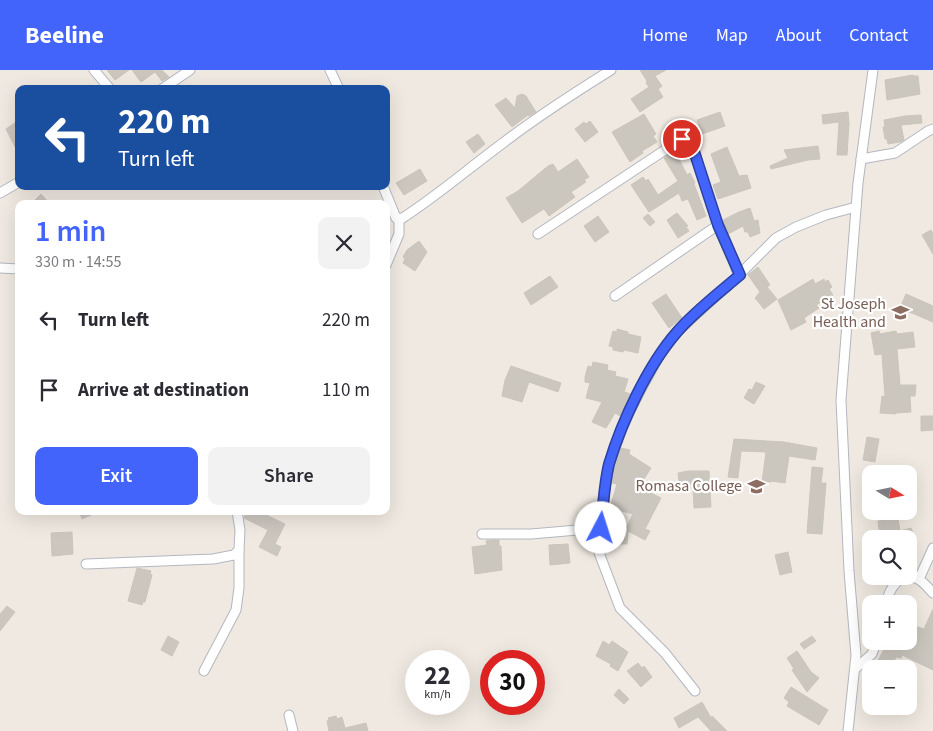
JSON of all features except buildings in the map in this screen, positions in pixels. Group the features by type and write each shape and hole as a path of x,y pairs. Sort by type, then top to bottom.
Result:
{"street":[{"path":"94,70 107,85"},
{"path":"168,85 190,70"},
{"path":"330,70 336,85"},
{"path":"390,203 396,218 401,219 423,205 504,142 573,93 611,70"},
{"path":"848,731 856,642 848,571 841,400 856,207 873,70"},
{"path":"861,159 895,153 928,130 933,129"},
{"path":"538,234 682,139 688,140 692,145 718,225 740,275"},
{"path":"0,194 15,185"},
{"path":"695,691 665,653 620,608 598,550 609,465 622,427 659,356 678,331 740,275 776,238 796,227 826,215 856,207"},
{"path":"390,255 399,234 399,218"},
{"path":"615,296 718,225"},
{"path":"0,268 15,269"},
{"path":"204,670 236,610 239,588 240,530 238,515"},
{"path":"482,534 531,534 601,528"},
{"path":"919,579 933,548"},
{"path":"86,564 213,559 234,555 239,550"},
{"path":"888,595 894,584 900,579 910,576 919,579 933,593"},
{"path":"855,669 872,654 874,650"},
{"path":"289,715 293,731"}],"place":[{"name":"St Joseph Health and","path":"900,313"},
{"name":"Romasa College","path":"756,486"}],"route":[{"path":"601,528 609,465 622,427 659,356 678,331 740,275 718,225 692,145 688,140 682,139"}]}
